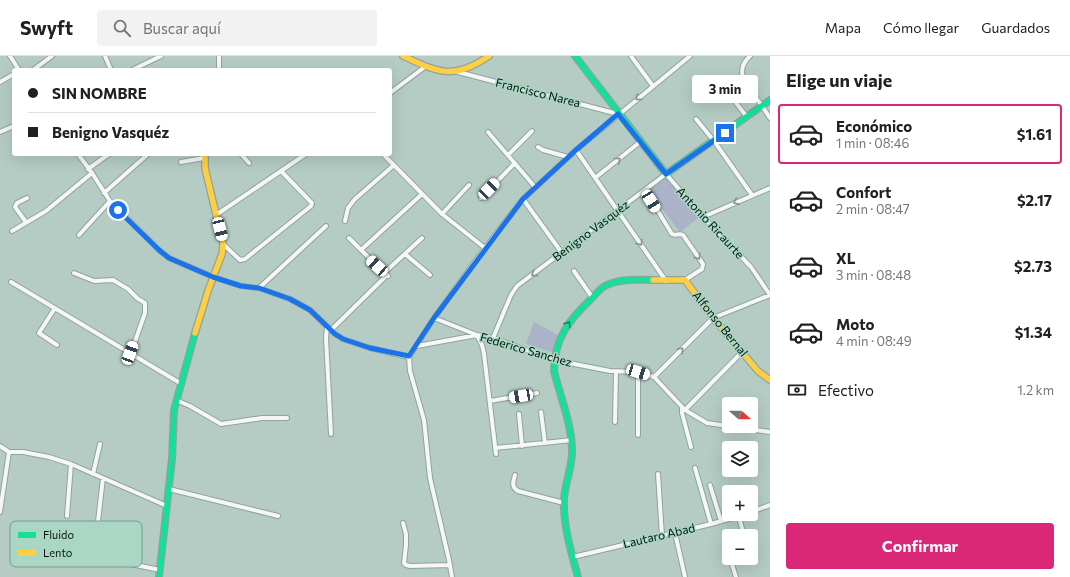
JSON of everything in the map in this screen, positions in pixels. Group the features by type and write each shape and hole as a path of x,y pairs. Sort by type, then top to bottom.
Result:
{"street":[{"path":"10,56 18,68"},
{"path":"36,68 52,56"},
{"path":"105,56 111,68"},
{"path":"136,68 161,56"},
{"path":"219,56 219,68"},
{"path":"403,56 436,70 458,72 470,68 489,56"},
{"name":"Antonio Ricaurte","path":"575,56 618,114 666,174 703,217 751,267 770,295"},
{"path":"630,56 653,86"},
{"path":"452,577 430,478 424,420 410,371 409,356 434,318 523,199 568,157 618,114 690,56"},
{"path":"750,56 743,65 742,76 770,118"},
{"path":"392,92 426,66"},
{"name":"Francisco Narea","path":"458,72 618,114"},
{"path":"0,82 12,75"},
{"path":"720,82 747,117"},
{"name":"Benigno Vasquéz","path":"493,338 516,286 644,190 770,100"},
{"path":"696,119 714,141 752,195"},
{"path":"0,132 12,127"},
{"path":"508,155 532,131"},
{"path":"488,132 535,187"},
{"path":"595,178 640,142"},
{"path":"538,147 542,150 568,157"},
{"path":"576,150 666,281"},
{"path":"79,156 110,201 169,258 213,277 241,286 259,288 290,299 310,310 331,330 353,344 375,350 409,356"},
{"path":"12,231 53,206 107,156"},
{"path":"104,193 146,156"},
{"path":"159,577 172,460 174,410 197,324 222,254 223,244 205,168 204,156 181,162"},
{"path":"243,156 249,163"},
{"path":"216,215 303,156"},
{"path":"385,156 442,214 485,248"},
{"path":"481,198 515,163"},
{"path":"345,221 348,208 355,199 394,165"},
{"path":"223,244 240,260 242,260 311,206 310,201 281,171"},
{"path":"442,214 469,185"},
{"path":"703,217 770,188"},
{"path":"644,190 672,234 683,235 703,264 702,269 685,280"},
{"path":"361,250 422,194"},
{"path":"26,222 15,205 27,198"},
{"path":"523,199 562,253"},
{"path":"79,235 110,201"},
{"path":"259,288 326,226"},
{"path":"349,238 386,275"},
{"path":"331,330 422,238"},
{"path":"405,254 430,275"},
{"path":"574,271 592,297"},
{"path":"74,273 94,281 113,280 128,288 137,298 145,303 145,313 130,353"},
{"name":"Alfonso Bernal","path":"554,360 564,329 574,314 606,285 621,280 685,280 713,318 758,370 770,380"},
{"path":"11,282 180,383"},
{"path":"770,295 713,318 654,377 683,409 707,423 770,432"},
{"path":"55,308 39,333 57,345"},
{"name":"Federico Sanchez","path":"434,318 477,335 493,338 554,360 616,372 638,372 654,377"},
{"path":"327,326 326,338 331,434"},
{"path":"417,346 477,335 482,345 484,354 496,454"},
{"path":"691,447 682,413 683,409 742,352"},
{"path":"554,360 556,380 572,440 571,460 564,503 568,534 578,577"},
{"path":"616,372 616,422"},
{"path":"638,372 638,435"},
{"path":"490,401 537,393"},
{"path":"176,400 190,406 221,424 262,418 287,418"},
{"path":"540,412 545,443"},
{"path":"519,414 522,446"},
{"path":"495,448 572,440"},
{"path":"93,474 100,444"},
{"path":"0,446 9,452 24,452 49,457 71,464 167,506"},
{"path":"0,512 9,452"},
{"path":"67,516 71,464"},
{"path":"695,468 711,524"},
{"path":"658,474 662,536"},
{"path":"515,475 513,486 518,491 564,503"},
{"path":"98,521 103,478"},
{"path":"710,485 721,521"},
{"path":"168,489 278,516"},
{"path":"758,509 770,505"},
{"name":"Lautaro Abad","path":"573,557 721,521"},
{"path":"403,524 406,534 406,554 404,563 406,565 450,565"},
{"path":"675,533 685,577"},
{"path":"732,565 736,577"},
{"path":"142,567 160,570"}],"shaded area":[{"path":"667,177 698,218 680,232 648,191"},
{"path":"534,322 558,335 552,352 526,344"}],"traffic: fast":[{"path":"575,56 666,174 770,100"},
{"path":"578,577 568,538 564,509 564,499 572,448 567,419 554,371 557,349 564,331 583,307 603,287 624,280 653,280"},
{"path":"159,577 172,459 174,410 195,333"}],"traffic: slow":[{"path":"403,56 427,67 446,71 466,69 489,56"},
{"path":"195,333 208,291 222,254 223,244 205,168 205,156"},
{"path":"653,280 685,280 713,318 758,371 770,380"}],"route":[{"path":"118,210 169,258 213,277 241,286 270,291 290,299 310,310 335,334 353,344 409,356 434,318 523,199 618,114 666,174 725,133"}]}
